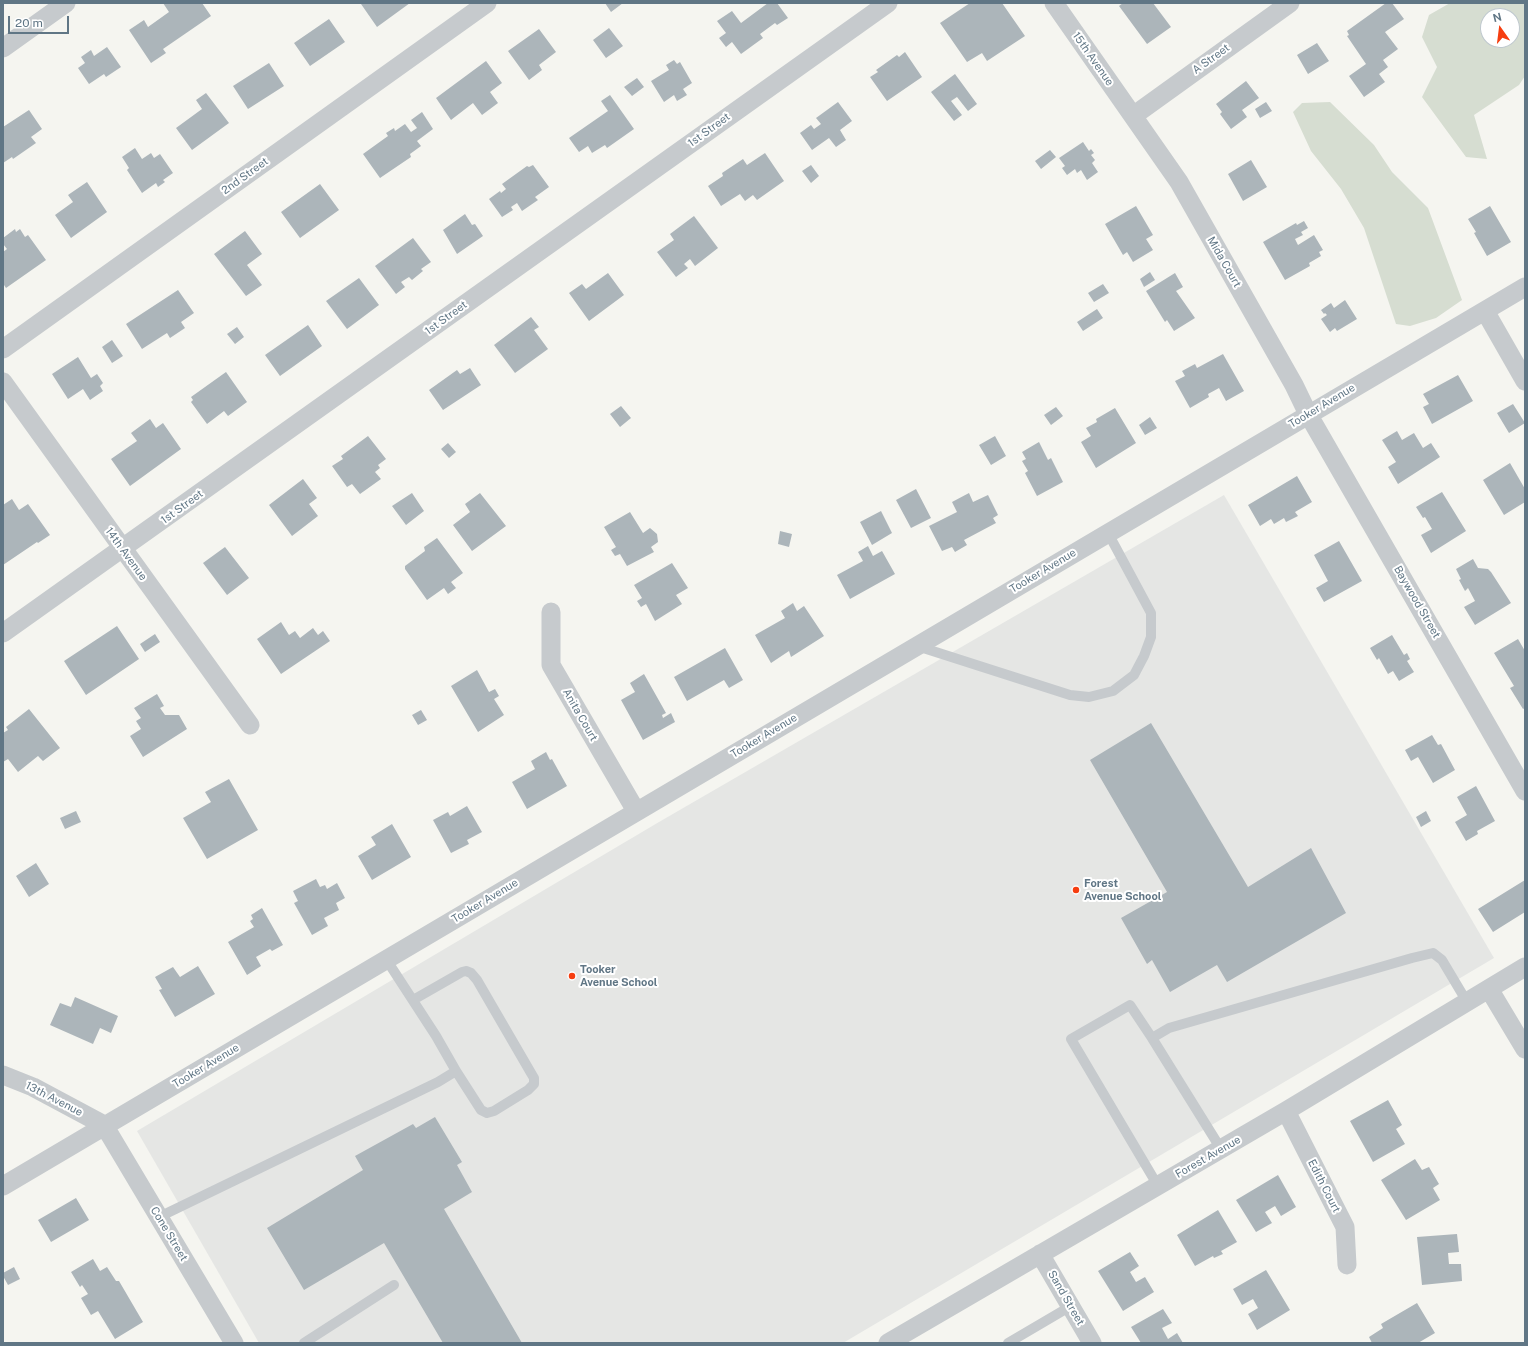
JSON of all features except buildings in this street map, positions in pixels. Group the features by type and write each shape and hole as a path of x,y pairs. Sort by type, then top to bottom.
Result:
{"street":[{"path":"3,48 66,3"},
{"name":"2nd Street","path":"3,348 487,3"},
{"name":"1st Street","path":"3,633 888,3"},
{"name":"15th Avenue","path":"1054,3 1132,116"},
{"name":"A Street","path":"1132,116 1290,3"},
{"name":"Mida Court","path":"1132,116 1179,182 1294,385 1308,414"},
{"name":"Tooker Avenue","path":"3,1186 1525,287"},
{"path":"1485,311 1525,381"},
{"name":"14th Avenue","path":"3,382 250,725"},
{"name":"Baywood Street","path":"1308,414 1525,791"},
{"name":"Anita Court","path":"551,612 551,665 636,812"},
{"name":"Forest Avenue","path":"888,1343 1221,1149 1525,967"},
{"path":"1489,988 1525,1049"},
{"name":"13th Avenue","path":"3,1075 34,1087 104,1126"},
{"name":"Edith Court","path":"1286,1110 1345,1227 1347,1265"},
{"name":"Cone Street","path":"104,1126 234,1343"},
{"name":"Sand Street","path":"1040,1254 1092,1343"}],"lane":[{"path":"917,646 1070,695 1089,697 1113,691 1134,676 1144,656 1151,637 1151,613 1108,533"},
{"path":"1152,1038 1170,1028 1433,953 1442,960 1467,1002"},
{"path":"386,959 436,1036 481,1110 487,1113 494,1111 534,1084 534,1078 477,980 471,973 466,971 462,972 413,1000"},
{"path":"1158,1186 1071,1039 1130,1005 1221,1149"},
{"path":"159,1217 438,1082 456,1071"},
{"path":"304,1343 394,1285"},
{"path":"1008,1343 1071,1306"}],"shaded area":[{"path":"1450,3 1525,3 1525,76 1519,85 1474,115 1487,159 1466,157 1422,97 1437,67 1422,37 1429,15"},
{"path":"1330,102 1374,145 1392,172 1428,208 1462,300 1436,318 1410,326 1396,324 1364,228 1341,189 1311,151 1293,112 1302,103"},
{"path":"1224,495 1494,958 843,1343 259,1343 137,1131 659,822"}],"place":[{"name":"Forest Avenue School","path":"1076,890"},
{"name":"Tooker Avenue School","path":"572,976"}]}
